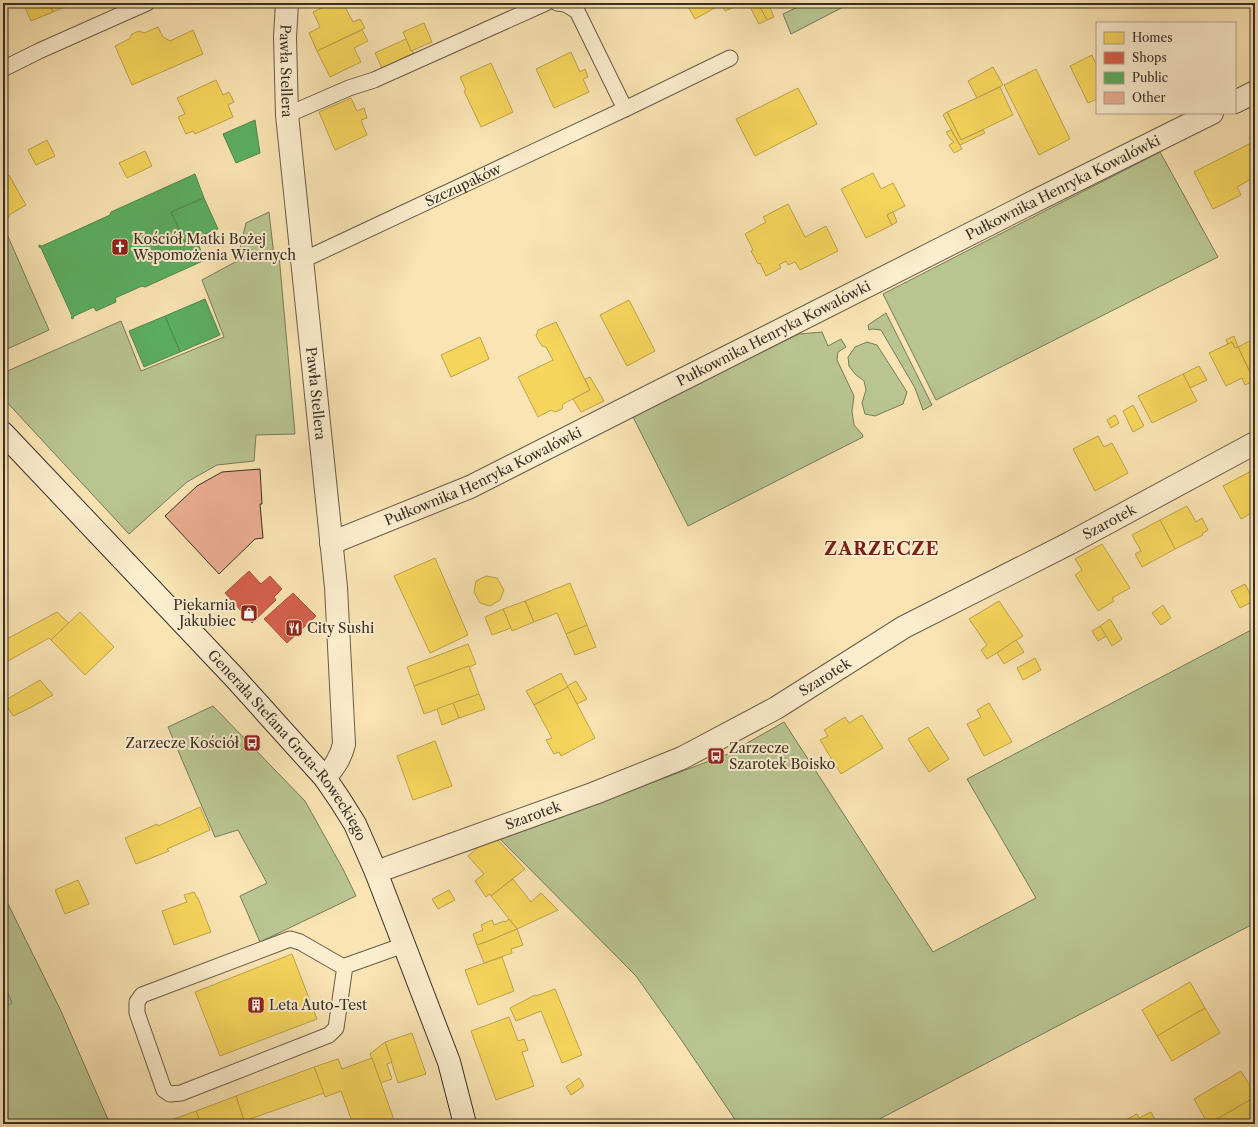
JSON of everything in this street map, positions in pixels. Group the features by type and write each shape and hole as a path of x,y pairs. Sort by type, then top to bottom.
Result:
{"street":[{"name":"Pawła Stellera","path":"286,3 286,115 336,588 344,744 342,754 337,764 326,778"},
{"path":"1236,102 1255,92"},
{"name":"Pułkownika Henryka Kowalówki","path":"331,543 470,487 1036,200 1210,114"},
{"name":"Generała Stefana Grota-Roweckiego","path":"3,433 164,602 326,778 355,824 376,872 449,1062 465,1124"},
{"name":"Szarotek","path":"376,872 595,793 682,758 776,708 904,627 1070,543 1255,443"}],"lane":[{"path":"3,69 39,51 147,3"},
{"path":"286,115 349,88 374,80 546,3"},
{"path":"557,3 565,4 577,11 625,109"},
{"name":"Szczupaków","path":"301,261 730,58"},
{"path":"345,966 336,1028 329,1035 181,1093 170,1094 164,1090 137,1013 137,1002 142,995 290,939 300,942 340,965 345,966 404,945"}],"shaded area":[{"path":"806,3 851,3 791,34 783,14"},
{"path":"1160,152 1218,257 936,400 883,294"},
{"path":"269,212 274,256 279,255 295,434 256,435 254,461 217,465 187,482 129,534 3,398 3,373 121,321 141,371 224,337 202,280 237,261 246,223"},
{"path":"6,232 49,330 3,351 3,234"},
{"path":"886,313 932,405 923,410 915,388 881,330 869,330 868,325"},
{"path":"822,332 828,346 841,339 846,347 838,352 837,360 854,396 852,411 854,425 863,437 688,526 633,417 704,380 799,334"},
{"path":"867,342 877,345 907,392 903,404 875,416 865,414 862,403 866,390 864,381 855,374 849,366 848,357 855,347"},
{"path":"1255,628 1255,923 870,1124 738,1124 636,976 497,836 619,795 728,754 784,722 933,952 1036,898 967,779"},
{"path":"213,706 305,801 343,869 356,896 260,942 240,896 267,883 238,830 215,837 168,727"},
{"path":"3,894 61,1011 110,1124 3,1124"},
{"path":"3,981 12,1003 3,1009"}],"building: Homes":[{"path":"23,3 49,3 53,12 31,21"},
{"path":"49,3 74,3 53,12"},
{"path":"332,3 343,3 353,22 360,19 365,28 317,51 309,33 320,27 313,12"},
{"path":"686,3 731,3 734,7 725,11 722,4 695,19"},
{"path":"748,3 758,3 767,20 759,24"},
{"path":"758,3 768,3 774,17 767,20"},
{"path":"424,23 432,42 411,51 403,32"},
{"path":"158,27 163,37 170,41 193,30 203,54 132,85 115,46 129,39 132,34 139,31 144,33"},
{"path":"362,30 368,41 354,48 361,62 330,77 317,51"},
{"path":"406,39 411,51 412,50 414,53 382,68 375,53"},
{"path":"571,52 580,72 585,69 588,77 583,79 589,92 554,108 536,69"},
{"path":"1092,55 1096,64 1096,99 1088,103 1070,66"},
{"path":"491,63 513,112 481,127 464,91 466,90 460,77"},
{"path":"993,67 1003,85 977,98 968,81"},
{"path":"1036,69 1070,139 1039,155 1004,85"},
{"path":"216,80 223,95 229,92 234,102 228,105 233,117 195,134 193,131 186,134 178,117 185,114 177,98"},
{"path":"1000,87 1013,115 961,140 947,112"},
{"path":"798,88 817,124 755,156 736,119"},
{"path":"351,98 357,111 364,108 367,118 361,120 367,135 335,150 319,112"},
{"path":"947,112 961,140 983,130 985,133 960,145 943,115"},
{"path":"951,130 962,149 954,153 949,145 954,142 946,132"},
{"path":"47,140 55,156 36,165 28,150"},
{"path":"1253,142 1255,145 1255,177 1237,187 1241,195 1213,209 1194,172"},
{"path":"145,151 152,166 127,178 119,163"},
{"path":"873,173 881,189 893,183 905,206 887,215 892,225 866,238 841,189"},
{"path":"9,175 26,205 9,215 9,217 3,221 3,179"},
{"path":"788,204 805,237 826,226 838,251 800,270 795,262 788,265 786,261 779,265 781,268 766,276 760,263 758,264 751,251 753,250 745,234 766,222 763,217"},
{"path":"893,212 897,222 892,225 887,215"},
{"path":"629,300 655,351 627,366 600,315"},
{"path":"556,322 590,390 563,404 562,409 555,412 551,410 538,417 518,377 553,360 546,347 542,346 536,336 538,330"},
{"path":"1234,336 1238,347 1235,348 1232,342 1228,344 1226,340"},
{"path":"480,337 489,359 451,377 441,355"},
{"path":"1255,338 1255,370 1250,372 1238,347"},
{"path":"1232,342 1235,348 1238,347 1254,381 1245,385 1242,378 1226,386 1209,353"},
{"path":"1199,366 1207,380 1190,388 1183,374"},
{"path":"1183,374 1197,401 1152,423 1138,396"},
{"path":"590,377 604,401 581,412 573,399 590,390 585,379"},
{"path":"1133,405 1144,426 1133,432 1123,411"},
{"path":"1115,415 1119,423 1111,428 1107,420"},
{"path":"1098,436 1104,447 1112,443 1128,473 1095,491 1073,449"},
{"path":"1255,469 1255,511 1241,519 1223,486"},
{"path":"1187,506 1196,522 1202,518 1208,530 1202,534 1203,535 1175,549 1160,520"},
{"path":"1160,520 1175,549 1142,567 1135,554 1141,551 1132,535"},
{"path":"1102,544 1130,588 1112,598 1114,601 1098,611 1075,575 1082,570 1075,559"},
{"path":"435,558 468,635 430,653 394,576"},
{"path":"486,576 497,578 504,590 500,600 490,606 480,603 474,592 476,581"},
{"path":"570,583 587,625 566,634 557,613 534,622 525,601"},
{"path":"1245,584 1254,601 1240,608 1231,591"},
{"path":"525,601 534,622 512,631 503,609"},
{"path":"999,601 1023,636 987,659 981,650 987,645 969,619"},
{"path":"1163,605 1171,618 1161,625 1152,613"},
{"path":"503,609 511,628 492,635 485,617"},
{"path":"57,612 69,623 51,640 49,638 8,661 3,652 3,641"},
{"path":"80,612 114,647 85,675 51,640"},
{"path":"1110,619 1122,639 1112,646 1100,626"},
{"path":"587,625 596,647 575,655 566,634"},
{"path":"1100,626 1106,636 1098,641 1092,631"},
{"path":"1016,640 1024,652 1004,664 997,653"},
{"path":"468,644 476,664 414,686 407,667"},
{"path":"1035,658 1041,670 1023,680 1017,668"},
{"path":"469,666 479,694 424,714 414,686"},
{"path":"561,673 568,687 534,705 526,691"},
{"path":"40,680 53,695 13,716 4,701"},
{"path":"576,681 587,699 577,704 567,686"},
{"path":"568,687 595,738 561,756 559,752 554,754 546,740 552,738 534,705"},
{"path":"479,694 485,709 459,718 453,703"},
{"path":"453,703 459,718 442,725 437,709"},
{"path":"989,703 1012,742 984,756 967,724 981,717 977,710"},
{"path":"862,715 883,748 841,774 820,740 828,736 824,730 845,717 849,723"},
{"path":"928,727 949,759 929,772 908,739"},
{"path":"435,741 452,786 413,800 397,756"},
{"path":"200,807 210,830 167,849 169,851 136,864 125,838 157,824 158,826"},
{"path":"495,837 525,869 491,896 490,894 486,897 475,881 484,874 468,856 483,843 484,845"},
{"path":"513,879 531,902 541,893 558,910 517,929 491,896"},
{"path":"78,880 89,904 65,914 55,890"},
{"path":"449,890 455,900 438,909 432,899"},
{"path":"194,892 198,898 211,932 174,945 162,911 187,902 184,895"},
{"path":"509,919 517,929 477,945 473,934 483,930 481,925 492,920 494,925 504,921 505,922"},
{"path":"517,929 523,945 511,949 512,953 484,963 477,945"},
{"name":"Leta Auto-Test","path":"292,954 317,1019 220,1056 195,992"},
{"path":"502,957 514,991 478,1005 465,970"},
{"path":"1190,982 1205,1008 1157,1036 1142,1010"},
{"path":"555,989 582,1055 562,1063 541,1011 516,1021 510,1008 535,995 536,996"},
{"path":"1205,1008 1220,1033 1172,1061 1157,1036"},
{"path":"509,1017 518,1041 524,1039 528,1050 522,1052 534,1086 496,1100 471,1031"},
{"path":"412,1033 426,1074 398,1083 385,1042"},
{"path":"385,1042 392,1062 387,1064 392,1079 381,1083 370,1054"},
{"path":"372,1058 394,1120 384,1124 353,1124 341,1091 325,1097 314,1067 338,1059 342,1069"},
{"path":"314,1067 324,1093 244,1121 236,1096"},
{"path":"1241,1071 1255,1094 1255,1097 1208,1124 1194,1099"},
{"path":"579,1078 584,1086 571,1095 566,1087"},
{"path":"236,1096 244,1121 237,1124 201,1124 196,1111"},
{"path":"1255,1097 1255,1124 1209,1124"},
{"path":"196,1111 201,1124 160,1124"},
{"path":"1151,1112 1157,1124 1118,1124 1137,1114 1139,1118"}],"building: Shops":[{"path":"249,571 261,584 270,576 282,589 274,597 276,600 252,623 225,593"},
{"path":"293,593 316,616 287,643 264,619"}],"building: Public":[{"path":"255,120 260,153 236,163 223,134"},
{"name":"Kościół Matki Bożej Wspomożenia Wiernych","path":"195,174 204,198 171,212 185,242 195,237 205,260 145,287 142,286 115,298 116,302 96,311 94,307 74,316 73,319 71,318 72,316 39,245 42,246 110,215 111,212"},
{"path":"204,198 218,229 185,242 171,212"},
{"path":"205,299 220,335 180,352 165,316"},
{"path":"165,316 180,352 144,367 129,331"}],"building: Other":[{"path":"260,469 262,504 260,504 263,538 255,539 219,574 165,516 197,486 222,472"}],"place":[{"name":"Kościół Matki Bożej Wspomożenia Wiernych","path":"120,247"},
{"name":"Piekarnia Jakubiec","path":"249,613"},
{"name":"City Sushi","path":"294,628"},
{"name":"Zarzecze Kościół","path":"252,743"},
{"name":"Zarzecze Szarotek Boisko","path":"716,756"},
{"name":"Leta Auto-Test","path":"256,1005"}],"district":[{"name":"ZARZECZE","path":"882,549"}]}
